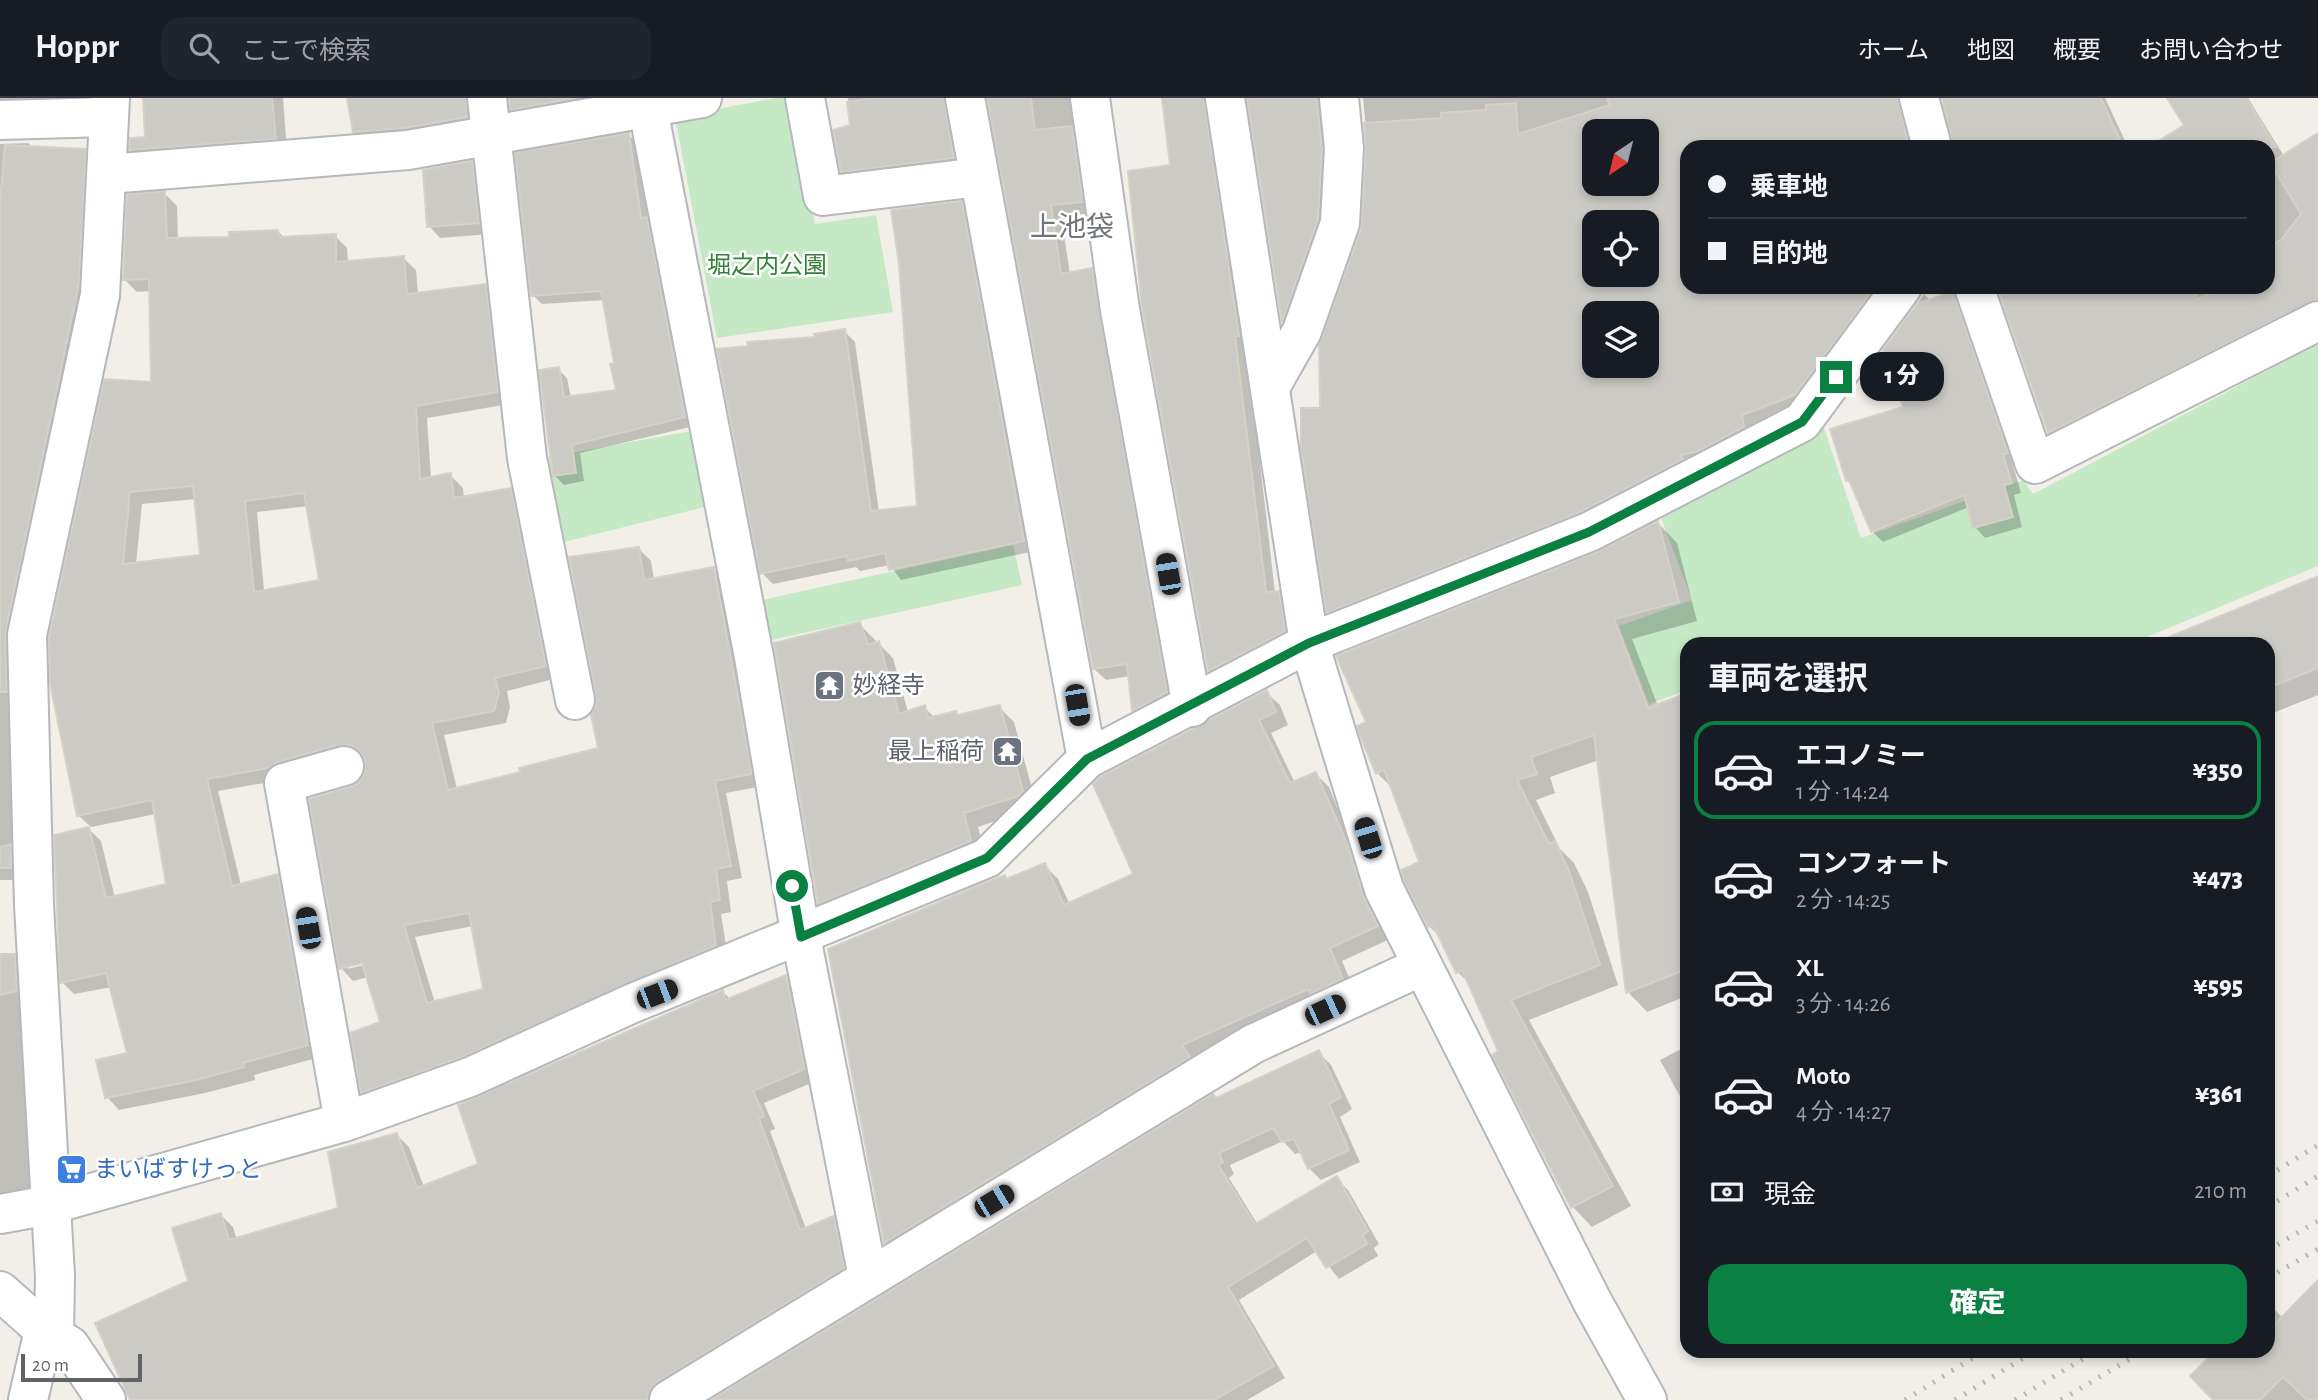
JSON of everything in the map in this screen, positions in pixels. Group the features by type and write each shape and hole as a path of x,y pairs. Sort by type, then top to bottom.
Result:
{"street":[{"path":"487,98 527,458 575,700"},
{"path":"108,174 408,150 702,98"},
{"path":"805,98 823,197 979,177"},
{"path":"965,98 1087,759"},
{"path":"1090,98 1121,310 1192,706"},
{"path":"1225,98 1309,643 1384,889 1592,1301 1647,1400"},
{"path":"1270,387 1302,331 1340,223 1344,148 1339,98"},
{"path":"1919,98 1930,140"},
{"path":"0,120 109,107 108,174 100,295 27,635 33,894 55,1276 49,1332 28,1400"},
{"path":"648,109 754,657 801,937 868,1276"},
{"path":"0,1214 49,1205 344,1122 470,1077 633,1003 801,937 987,858 1087,759 1309,643 1589,532 1802,422 1897,294"},
{"path":"1976,294 2035,464 2318,321"},
{"path":"344,766 284,783 344,1122"},
{"path":"669,1400 868,1276 1253,1044 1422,966"},
{"path":"0,1291 85,1365 106,1400"}],"green space":[{"name":"堀之内公園","path":"776,98 793,98 815,224 876,215 893,312 717,338 675,117"},
{"path":"2318,344 2318,566 2147,637 1680,637 1680,693 1649,704 1619,626 1692,600 1658,510 1824,428 1861,538 2023,480 2033,494"},
{"path":"691,431 705,507 560,543 538,459"},
{"path":"1013,545 1022,585 767,641 758,601"}],"building":[{"path":"143,98 272,98 276,139 129,150 130,138 145,137"},
{"path":"347,98 466,98 467,117 405,128 353,132"},
{"path":"509,98 576,98 510,110"},
{"path":"872,98 944,98 954,158 841,172 833,130 850,125 847,102"},
{"path":"987,98 1031,98 1035,130 1072,126 1083,202 1051,205 1061,274 1092,268 1167,692 1132,711 1127,664 1093,669"},
{"path":"1162,98 1204,98 1239,336 1235,336 1266,592 1279,591 1285,631 1208,671 1142,307 1128,171 1170,165"},
{"path":"1247,98 1316,98 1322,149 1318,219 1282,322"},
{"path":"1607,98 1898,98 1907,140 1680,140 1680,294 1870,294 1795,395 1742,415 1744,427 1698,451 1681,455 1683,459 1580,512 1326,613 1301,449 1301,408 1320,408 1319,345 1361,230 1366,149 1364,123 1441,118 1441,113 1486,110 1486,105 1516,103 1518,134 1610,105"},
{"path":"1942,98 2101,98 2120,140 1951,140"},
{"path":"2167,98 2246,98 2272,140 2160,140 2184,125"},
{"path":"629,133 641,218 647,217 685,417 572,445 576,473 553,476 539,370 559,367 564,397 616,390 610,364 614,363 601,291 531,296 515,153"},
{"path":"2318,133 2318,299 2048,433 1999,294 2196,294 2198,299 2208,294 2275,294 2275,243 2281,240 2301,214 2275,171 2275,160"},
{"path":"5,145 86,149 79,283 6,630 7,692 0,692 0,203"},
{"path":"472,161 479,223 427,227 423,170"},
{"path":"165,191 167,238 229,237 229,232 278,230 279,237 336,234 336,262 404,256 407,294 486,284 498,392 416,406 420,479 451,473 454,498 511,488 546,666 495,678 499,693 494,711 432,723 448,790 598,748 591,715 596,706 596,696 569,557 639,547 644,580 714,567 752,774 715,781 731,866 716,869 720,900 710,902 716,945 462,1057 361,1093 350,1033 380,1022 362,963 339,969 309,799 351,787 359,782 365,772 365,761 360,751 350,745 338,745 278,762 268,768 207,779 232,886 278,874 308,1045 192,1081 105,1098 96,1060 127,1053 106,973 60,983 54,835 89,827 106,898 166,884 152,800 77,816 50,683 49,637 104,379 151,382 149,279 123,280 127,194","holes":["193,486 200,555 123,564 130,492","304,493 319,580 254,592 245,501","469,913 483,989 427,1003 404,925"]},
{"path":"962,201 1024,541 889,570 885,553 848,561 847,556 760,574 717,349 748,346 747,342 815,337 814,334 845,329 871,511 917,506 899,264 891,210"},
{"path":"1945,294 1954,294 2008,453 2003,455 2012,483 2004,485 2013,517 1973,528 1964,495 1871,532 1849,480 1846,481 1830,429 1903,407 1883,350 1917,304"},
{"path":"1658,521 1679,602 1614,619 1648,708 1680,696 1680,972 1626,993 1594,735 1531,757 1537,774 1517,780 1549,844 1555,841 1569,871 1600,965 1511,1000 1613,1186 1571,1208 1492,1055 1498,1051 1462,970 1456,973 1433,925 1428,927 1404,881 1401,870 1419,862 1384,770 1376,774 1361,738 1357,726 1366,722 1336,656 1597,552"},
{"path":"2318,576 2318,668 2275,685 2275,637 2169,637"},
{"path":"860,622 868,645 879,641 899,714 925,705 928,718 956,711 957,715 1000,705 1023,791 1019,796 964,813 971,841 818,904 774,643"},
{"path":"1267,690 1276,712 1259,720 1290,783 1316,772 1349,848 1363,896 1378,926 1330,948 1343,979 1310,994 1308,989 1182,1045 1190,1057 884,1243 828,949 982,884 1005,875 1006,879 1045,863 1064,905 1133,874 1093,784 1100,777"},
{"path":"11,844 11,868 0,868 0,847"},
{"path":"0,954 15,954 17,991 0,995"},
{"path":"786,975 805,1069 753,1091 764,1116 759,1119 800,1230 834,1216 844,1268 658,1381 650,1389 647,1400 130,1400 95,1323 188,1281 172,1228 221,1213 229,1240 338,1208 328,1152 397,1133 417,1188 478,1164 458,1105 723,990 725,1000"},
{"path":"1319,1050 1341,1097 1329,1104 1349,1150 1308,1169 1294,1139 1282,1142 1273,1128 1219,1153 1223,1162 1218,1165 1255,1224 1337,1176 1368,1231 1363,1235 1367,1244 1326,1268 1307,1238 1228,1287 1274,1366 1214,1400 711,1400 1213,1094 1216,1098"},
{"path":"2318,1280 2318,1400 2307,1400 2283,1377 2260,1400 2213,1400 2190,1376 2208,1358 2275,1358 2275,1324"}],"railway":[{"path":"2275,1172 2318,1145"},
{"path":"2275,1203 2318,1176"},
{"path":"2275,1246 2318,1221"},
{"path":"2275,1274 2318,1249"},
{"path":"1905,1400 1973,1358"},
{"path":"1955,1400 2024,1358"},
{"path":"2015,1400 2084,1358"},
{"path":"2061,1400 2131,1358"}],"place":[{"name":"妙経寺","path":"830,685"},
{"name":"最上稲荷","path":"1007,751"},
{"name":"まいばすけっと","path":"71,1169"}],"district":[{"name":"上池袋","path":"1072,226"}],"route":[{"path":"792,886 801,937 987,858 1087,759 1309,643 1589,532 1802,422 1836,377"}]}
